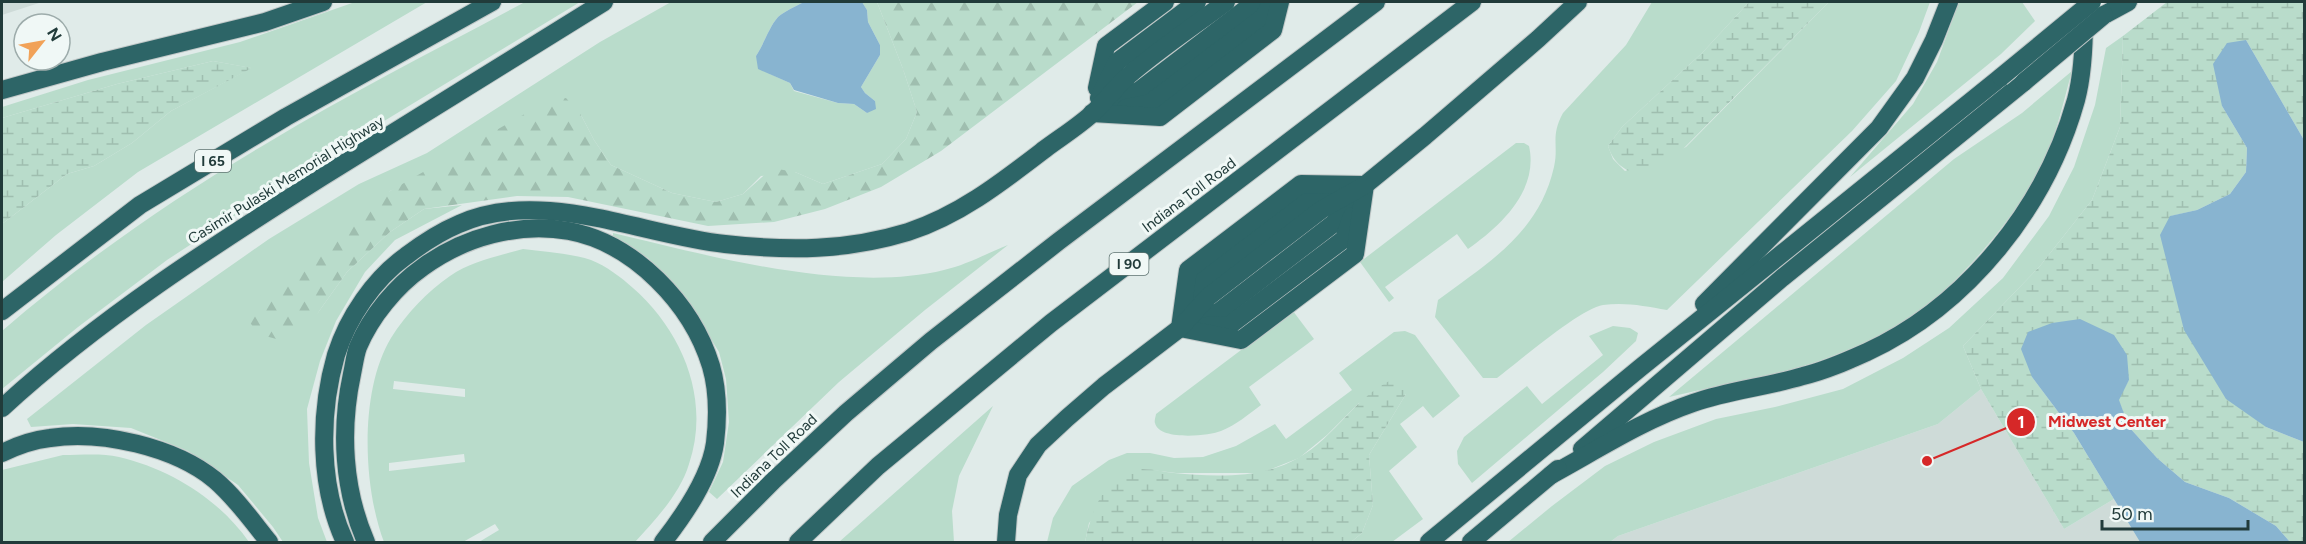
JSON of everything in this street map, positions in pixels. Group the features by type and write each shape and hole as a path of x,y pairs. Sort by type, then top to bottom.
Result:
{"highway":[{"path":"2,90 102,62 265,22 323,2"},
{"path":"438,32 477,2"},
{"name":"I 65","path":"2,311 140,205 286,117 492,2"},
{"name":"Casimir Pulaski Memorial Highway","path":"2,408 95,330 157,284 245,226 604,2"},
{"path":"1092,114 1106,46 1165,2"},
{"path":"1092,114 1118,62 1197,2"},
{"path":"345,543 332,502 326,466 325,430 329,380 342,337 365,298 393,265 426,241 461,223 497,213 534,210 572,214 723,244 794,250 849,246 909,231 948,216 993,189 1092,114 1128,76 1226,2"},
{"path":"1092,114 1140,90 1255,2"},
{"path":"1092,114 1150,103 1264,17 1271,2"},
{"path":"1092,114 1160,117 1273,30 1280,2"},
{"name":"Indiana Toll Road","path":"712,543 838,420 931,341 1059,241 1376,2"},
{"name":"Indiana Toll Road","path":"798,543 878,466 1051,323 1472,2"},
{"path":"1006,543 1008,515 1018,475 1038,445 1104,386 1180,328 1208,297 1321,210 1365,185 1538,39 1578,2"},
{"path":"1640,369 1880,128 1915,78 1934,40 1949,2"},
{"path":"1551,475 1639,426 1693,403 1751,387 1804,376 1868,352 1909,328 1955,294 1993,258 2026,212 2052,163 2076,100 2083,54 2084,2"},
{"path":"1429,543 2001,77 2098,8 2119,2"},
{"path":"1471,543 1782,278 2024,82 2098,8 2128,2"},
{"path":"1180,328 1188,270 1301,184 1365,185"},
{"path":"1180,328 1230,325 1344,239 1365,185"},
{"path":"366,543 358,525 348,484 344,434 349,390 358,347 379,311 405,280 435,258 471,240 509,231 538,229 570,231 606,244 638,262 670,292 693,327 711,366 717,406 714,445 701,486 663,543"},
{"path":"2,453 15,447 50,438 86,436 136,443 179,458 214,479 244,510 269,543"}],"shaded area":[{"path":"2,2 42,2 2,15"},
{"path":"1981,389 2064,529 2114,499 2140,542 1610,542 1618,536 1938,424"}],"green space":[{"path":"355,2 427,2 138,172 56,235 2,282 2,224 67,174 94,166 132,143 171,111 251,68 213,61 117,84 2,118 2,107 88,80 240,42"},
{"path":"525,2 580,2 320,160 167,260 78,327 2,389 2,331 98,254 165,207 269,142"},
{"path":"671,2 804,2 778,17 756,56 770,74 790,83 794,91 838,103 854,104 867,113 875,101 861,87 880,55 880,45 868,22 867,10 862,2 877,2 917,112 906,139 882,164 823,184 795,172 761,176 743,194 716,202 672,193 611,165 581,115 390,191 317,314 347,272 390,232 424,209 462,205 395,240 365,272 336,321 320,361 307,409 309,463 318,518 327,542 283,542 238,485 188,451 131,428 73,424 31,427 27,419 146,325 269,239 359,184 427,153 600,42"},
{"path":"877,2 1138,2 941,151 881,187 825,209 774,222 708,226 568,197 517,196 424,209 390,232 347,272 317,314 292,335 280,340 258,334 249,321 249,305 390,191 549,100 566,98 581,115 611,165 672,193 716,202 743,194 772,168 795,172 823,184 882,164 906,139 917,112"},
{"path":"1652,2 1749,2 1703,52 1622,127 1608,146 1613,159 1625,171 1686,147 1829,2 1930,2 1896,81 1852,131 1667,310 1619,304 1593,308 1565,325 1497,378 1483,378 1435,317 1438,300 1510,244 1537,210 1547,190 1554,167 1557,128 1563,113 1626,45"},
{"path":"1749,2 1829,2 1685,147 1663,165 1641,176 1620,166 1608,146 1622,127 1703,52"},
{"path":"1959,2 2022,2 2035,21 2001,54 1850,177 1913,104 1937,62"},
{"path":"2167,2 2304,2 2304,140 2246,40 2222,106 2247,148 2246,172 2230,194 2197,210 2171,216 2266,427 2304,442 2304,542 2290,542 2276,526 2229,498 2185,482 2157,458 2129,427 2118,399 2129,380 2032,377 2074,433 2114,499 2064,529 1981,389 1963,346 2040,266 2092,200 2120,127 2123,36"},
{"path":"2123,36 2120,127 2092,200 2040,266 1963,346 1981,389 1938,424 1618,536 1610,542 1508,542 1605,466 1654,442 1716,419 1775,407 1843,389 1903,358 1949,328 2003,278 2049,216 2074,167 2095,105 2106,48"},
{"path":"213,61 252,68 171,111 132,143 94,166 67,174 2,224 2,118 117,84"},
{"path":"2072,71 2051,144 2031,186 2002,228 1984,249 1929,305 1891,330 1825,359 1767,376 1669,397 1954,159 2022,113"},
{"path":"1516,143 1529,146 1531,162 1523,192 1515,205 1493,229 1468,249 1457,234 1385,287 1394,298 1389,302 1360,262"},
{"path":"613,233 778,269 865,278 906,276 944,270 1008,245 839,382 717,499 709,492 723,462 729,422 726,379 719,352 672,284 648,258 613,239"},
{"path":"523,249 557,253 597,262 633,288 666,324 688,368 694,391 695,440 680,486 651,525 635,542 479,542 499,530 495,524 463,542 384,542 372,494 368,439 373,385 391,338 410,312 441,282 467,266","holes":["394,381 465,389 465,397 393,389","464,454 465,462 389,471 389,463"]},
{"path":"1293,311 1314,339 1249,387 1261,405 1232,426 1215,433 1185,436 1165,433 1158,429 1155,422 1156,414"},
{"path":"1613,326 1630,328 1638,333 1636,341 1603,372 1472,483 1458,464 1457,451 1464,437 1527,386 1542,404 1603,355 1589,336"},
{"path":"1405,331 1415,335 1460,396 1433,418 1423,406 1400,424 1417,447 1389,471 1423,519 1392,542 1351,542 1362,533 1373,505 1369,455 1406,394 1359,403 1327,435 1299,458 1261,473 1176,473 1143,469 1089,523 1085,542 1047,542 1053,518 1072,486 1109,460 1127,453 1150,453 1174,458 1203,457 1236,446 1275,424 1286,439 1352,390 1339,373 1394,332"},
{"path":"1396,378 1407,385 1406,394 1369,455 1373,505 1362,533 1351,542 1085,542 1093,513 1102,494 1124,473 1143,469 1221,476 1253,473 1284,465 1324,439 1369,394"},
{"path":"993,406 959,476 952,511 954,542 839,542"},
{"path":"63,455 112,456 157,469 208,499 237,526 249,542 2,542 2,470"}],"water":[{"path":"804,2 862,2 867,10 868,22 880,45 880,55 861,87 875,101 876,109 867,113 854,104 838,103 794,90 790,83 758,69 756,56 775,21"},
{"path":"2246,40 2304,140 2304,442 2266,427 2226,399 2184,330 2160,235 2170,216 2197,210 2230,194 2246,172 2247,148 2222,106 2213,64 2227,43"},
{"path":"2080,319 2114,335 2127,355 2129,380 2119,400 2129,427 2157,458 2185,482 2229,498 2276,526 2290,542 2140,542 2074,433 2032,377 2021,349 2028,332 2052,323"}],"place":[{"name":"Midwest Center","path":"1927,461"}]}
